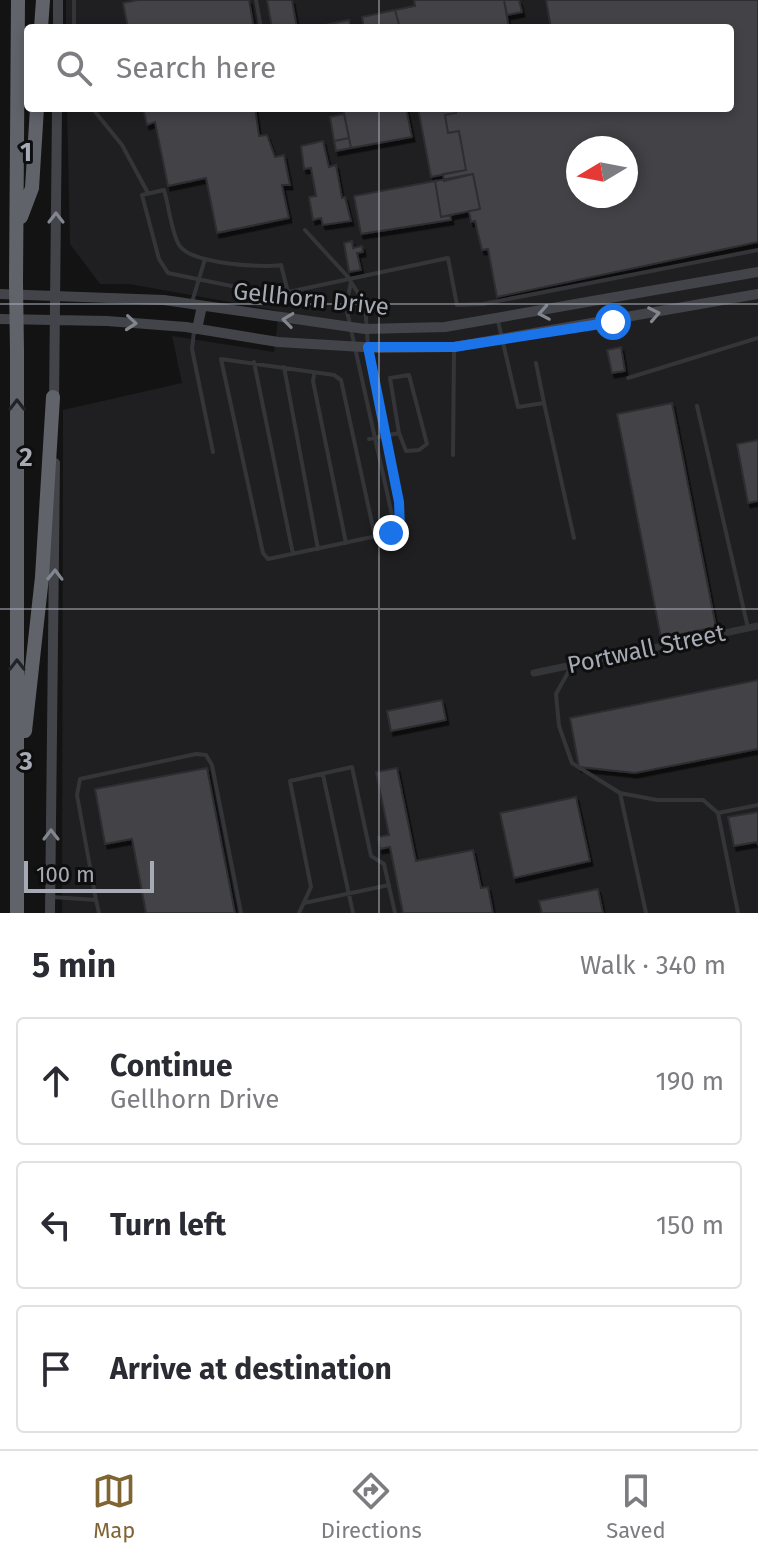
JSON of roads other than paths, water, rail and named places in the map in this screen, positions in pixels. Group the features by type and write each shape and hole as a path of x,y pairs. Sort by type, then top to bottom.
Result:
{"highway":[{"path":"17,913 18,0"},
{"path":"41,24 43,0"},
{"path":"17,229 32,188 37,112"},
{"path":"17,799 42,577 53,397"}],"main road":[{"path":"58,0 58,24"},
{"path":"50,913 57,112"},
{"name":"Gellhorn Drive","path":"0,294 108,296 351,328 445,327 498,321 758,272"},
{"path":"729,277 734,298"},
{"name":"Gellhorn Drive","path":"0,319 196,329 278,342 355,347 454,347 618,321 758,294"},
{"path":"613,300 618,321"},
{"path":"196,329 197,306"}],"street":[{"name":"Portwall Street","path":"534,673 758,626"}],"lane":[{"path":"74,0 74,24"},
{"path":"256,0 260,24"},
{"path":"95,112 122,145 148,193"},
{"path":"288,292 281,265 262,267 205,259 179,245 164,190 142,195 163,268 168,273 271,294 288,292 351,280 448,258 457,305 483,304 758,250"},
{"path":"305,230 351,280 365,304 365,329 399,502 400,528 375,537 268,559 263,553 221,359 284,367 314,375 334,375 341,380 375,537"},
{"path":"197,306 205,259"},
{"path":"351,280 346,307 372,439 392,515 391,533"},
{"path":"498,321 518,407 544,403"},
{"path":"196,329 192,349 213,452"},
{"path":"628,378 758,338"},
{"path":"453,455 454,347"},
{"path":"254,362 293,554"},
{"path":"536,363 574,538"},
{"path":"284,367 318,549"},
{"path":"314,375 346,543"},
{"path":"409,375 427,444 419,450 406,451 399,433 390,378 409,375"},
{"path":"697,406 748,628"},
{"path":"372,439 399,433"},
{"path":"573,665 556,694 559,726 572,763 620,793 657,800 703,800 718,813 738,913"},
{"path":"99,913 77,795 80,779 196,754 206,755 212,765 241,913"},
{"path":"299,913 311,887 290,781 352,767 371,856 384,864 395,913"},
{"path":"323,774 353,913"},
{"path":"620,793 646,913"},
{"path":"718,813 758,805"},
{"path":"304,903 389,885"},
{"path":"50,897 96,900"}]}
